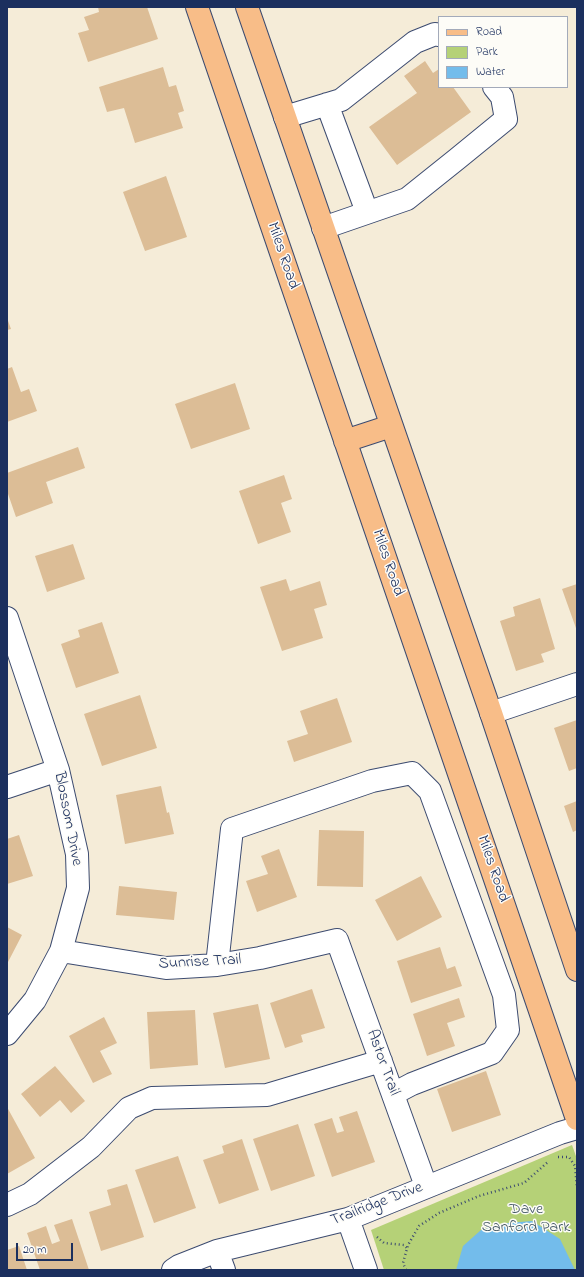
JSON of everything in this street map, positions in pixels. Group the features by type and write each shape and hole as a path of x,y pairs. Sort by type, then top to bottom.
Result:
{"main road":[{"name":"Miles Road","path":"197,7 577,1119"},
{"path":"247,7 491,714 577,970"},
{"path":"345,441 392,426"}],"street":[{"path":"285,117 341,100 415,42 435,34 438,35"},
{"path":"323,228 407,199 506,119 502,96 495,88"},
{"path":"327,104 366,212"},
{"name":"Blossom Drive","path":"7,618 58,770 77,861 78,888 61,951 35,1000 7,1034"},
{"path":"491,714 577,684"},
{"path":"7,787 58,770"},
{"path":"217,965 232,829 372,781 412,773 430,791 504,995 508,1030 492,1053 412,1084 393,1094"},
{"name":"Sunrise Trail","path":"61,951 166,968 217,965 260,958 337,940"},
{"name":"Astor Trail","path":"337,940 426,1186"},
{"path":"7,1205 30,1194 91,1147 129,1108 152,1098 267,1095 381,1061"},
{"name":"Trailridge Drive","path":"173,1270 179,1266 221,1261 348,1219 426,1186 560,1133 577,1128"},
{"path":"348,1219 366,1270"}],"path":[{"path":"406,1270 403,1263 407,1248 419,1226 439,1214 479,1196 524,1183 553,1157 568,1157 575,1166 577,1188"},
{"path":"376,1234 384,1243 404,1245 407,1248"}],"green space":[{"name":"Dave Sanford Park","path":"572,1145 577,1159 577,1270 384,1270 371,1230"}],"water":[{"path":"532,1221 560,1239 575,1270 456,1270 463,1246 481,1230 508,1223"}],"building":[{"path":"98,7 147,7 158,39 88,62 78,33 89,30 84,17 99,12"},
{"path":"425,61 433,73 438,70 438,88 454,88 471,112 397,165 369,127 417,93 404,76"},
{"path":"163,67 169,87 176,85 184,111 178,113 183,128 135,143 124,108 107,112 99,87"},
{"path":"166,176 187,237 145,251 123,192"},
{"path":"7,318 11,329 7,330"},
{"path":"12,367 21,392 29,389 37,411 7,422 7,369"},
{"path":"235,383 250,429 191,449 175,404"},
{"path":"78,447 85,468 46,482 53,503 16,517 7,491 7,473"},
{"path":"284,475 292,499 281,503 291,532 258,544 239,491"},
{"path":"73,544 85,579 47,592 35,556"},
{"path":"286,579 290,591 320,581 327,605 314,609 323,638 282,651 260,587"},
{"path":"577,584 577,631 562,589"},
{"path":"540,598 555,649 541,654 544,662 516,671 500,621 515,616 513,607"},
{"path":"102,622 119,673 76,688 61,644 80,637 78,630"},
{"path":"140,695 157,748 102,766 84,714"},
{"path":"337,698 352,742 294,762 287,741 308,734 300,711"},
{"path":"577,720 577,768 569,771 554,728"},
{"path":"161,786 167,813 169,812 174,834 125,844 116,795"},
{"path":"577,801 577,830 573,832 564,806"},
{"path":"319,830 364,831 363,887 317,886"},
{"path":"19,835 33,876 7,884 7,839"},
{"path":"279,849 297,897 257,912 246,881 268,874 261,856"},
{"path":"421,876 442,917 397,941 375,900"},
{"path":"119,886 177,892 174,920 116,915"},
{"path":"7,927 22,935 7,964"},
{"path":"440,947 447,969 455,966 462,986 411,1003 397,961"},
{"path":"312,989 325,1028 301,1035 303,1042 285,1048 270,1003"},
{"path":"459,998 465,1017 447,1023 455,1046 427,1056 413,1014"},
{"path":"258,1004 270,1059 225,1068 213,1013"},
{"path":"195,1010 198,1065 150,1069 147,1012"},
{"path":"104,1017 117,1043 100,1051 112,1074 93,1083 69,1036"},
{"path":"55,1066 85,1101 71,1113 60,1100 40,1117 21,1094"},
{"path":"486,1071 501,1115 452,1132 437,1089"},
{"path":"7,1107 35,1158 7,1174"},
{"path":"357,1111 375,1162 332,1177 314,1124 332,1118 337,1133 344,1131 339,1117"},
{"path":"298,1124 315,1176 271,1191 253,1139"},
{"path":"242,1139 259,1190 219,1204 203,1160 224,1153 222,1146"},
{"path":"178,1156 196,1208 154,1223 135,1170"},
{"path":"127,1184 144,1237 101,1251 89,1212 111,1205 107,1190"},
{"path":"72,1219 89,1270 40,1270 27,1233 46,1226 52,1244 60,1241 54,1225"},
{"path":"19,1246 27,1270 7,1270 7,1250"}]}
